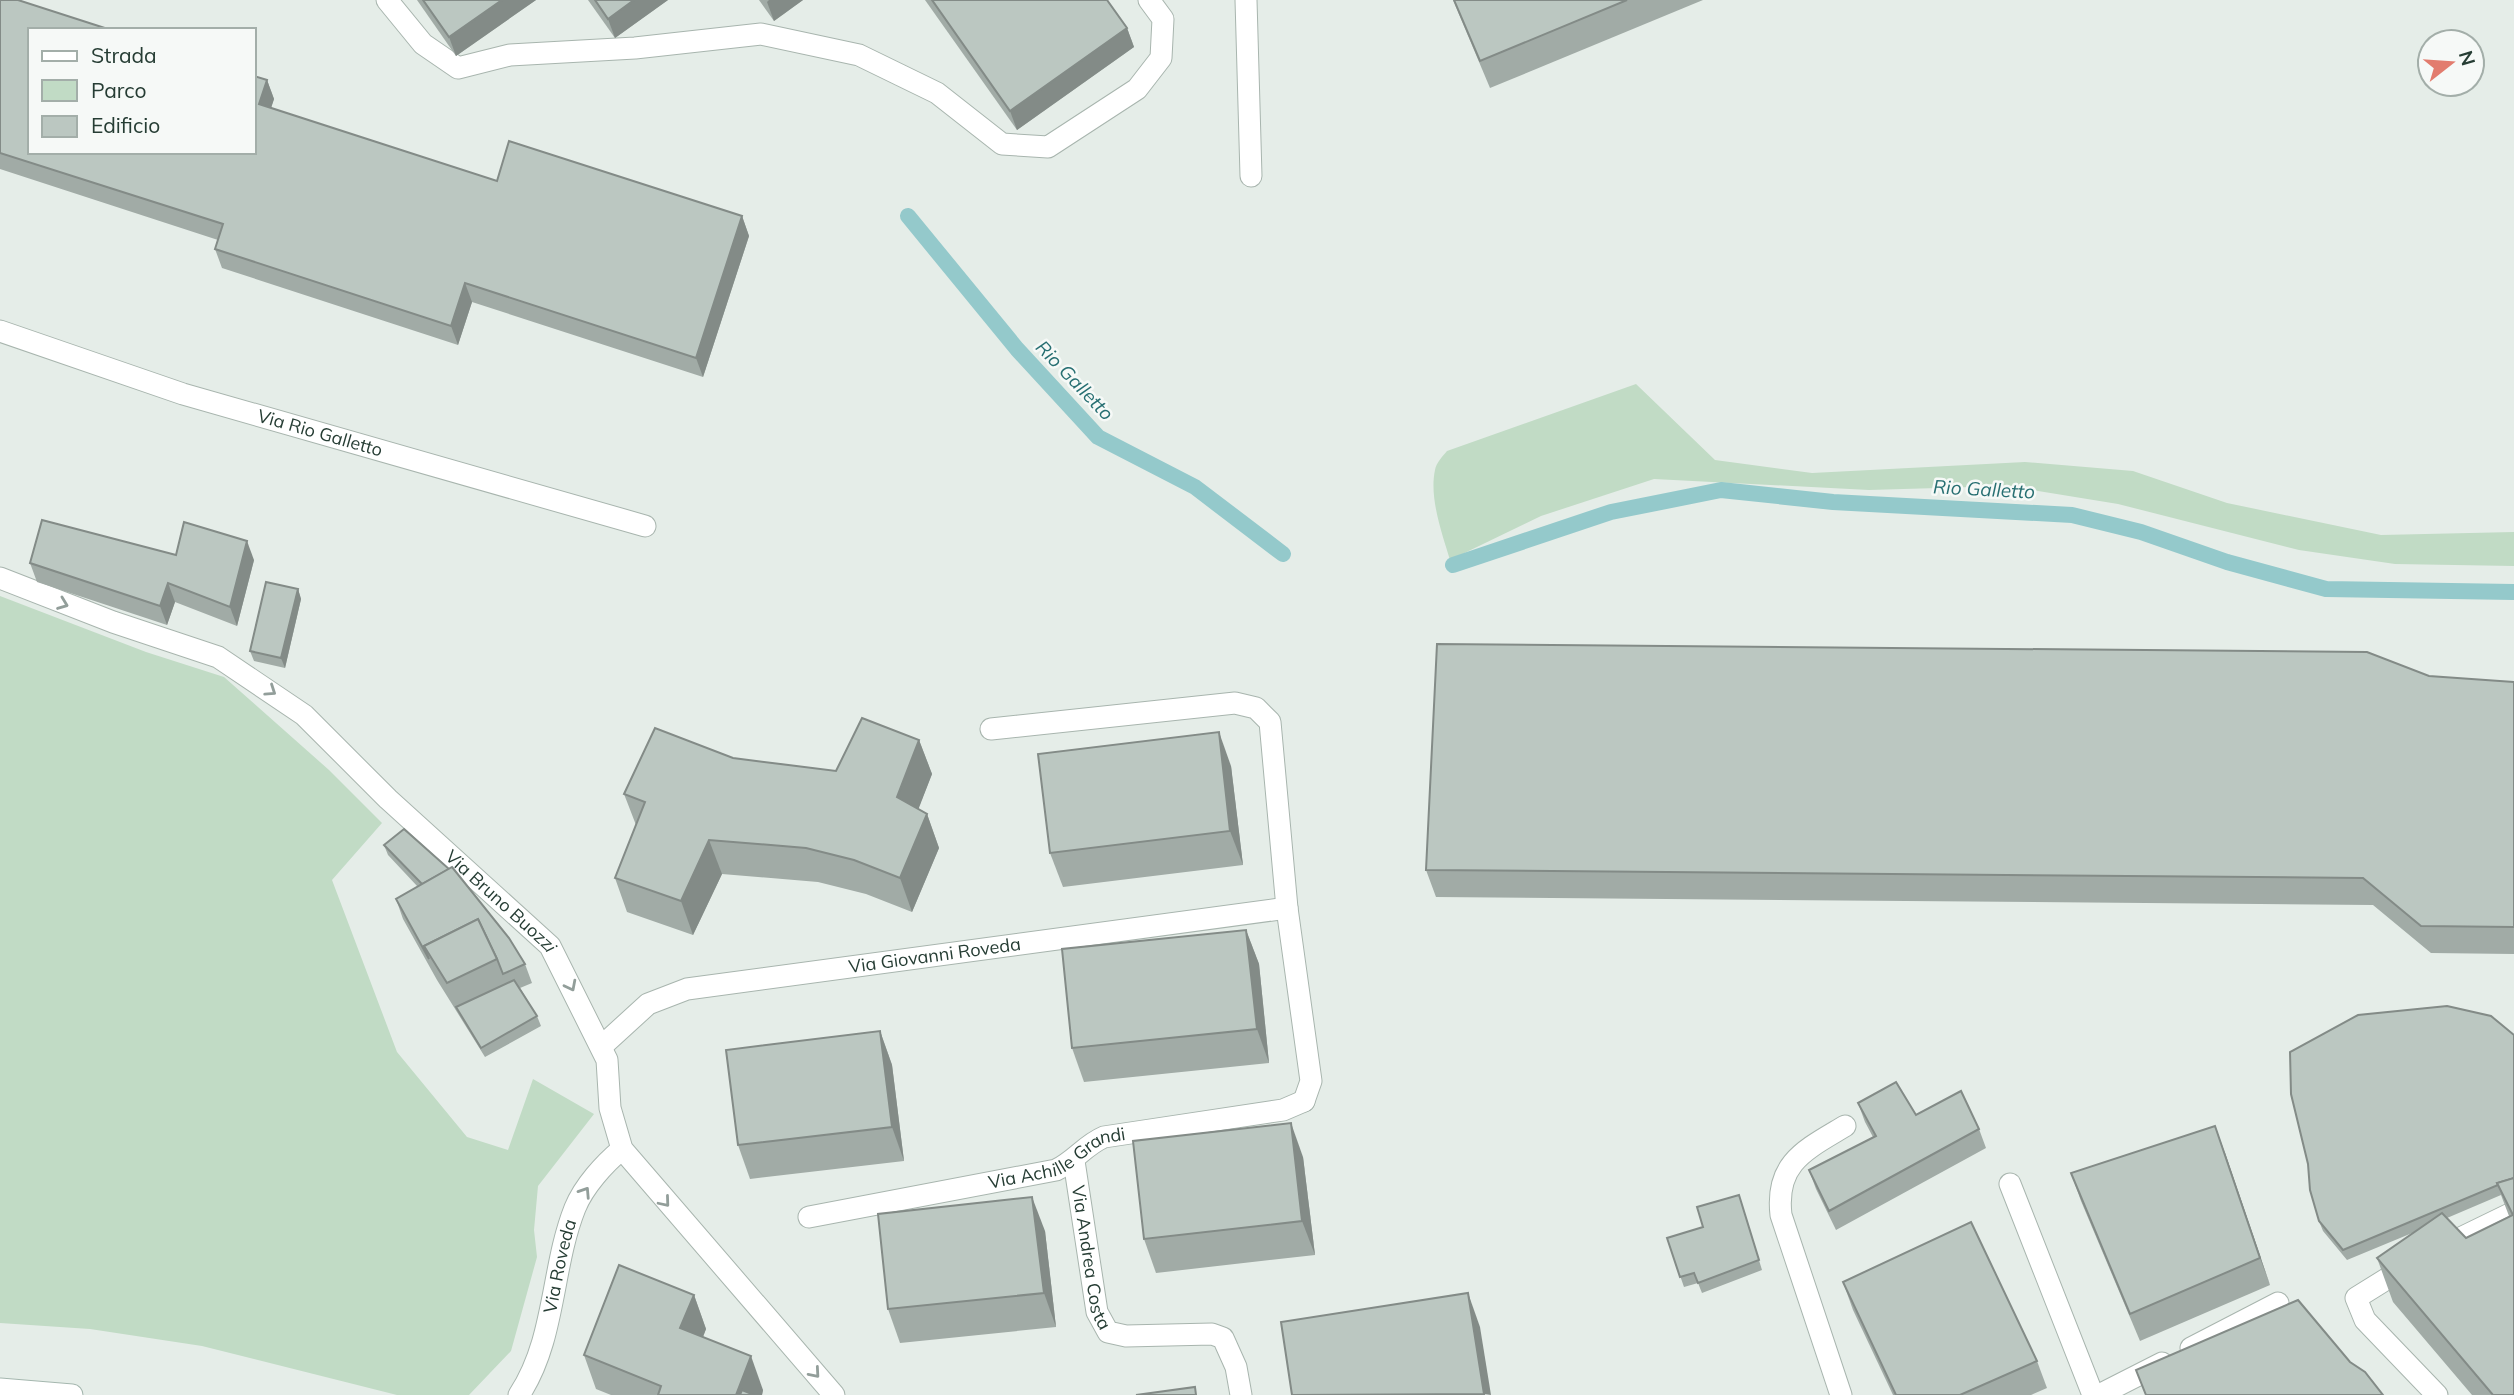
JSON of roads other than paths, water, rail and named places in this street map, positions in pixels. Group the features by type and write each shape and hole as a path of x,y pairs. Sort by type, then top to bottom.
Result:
{"street":[{"path":"387,0 423,44 458,68 510,55 635,48 761,34 859,55 937,93 1002,144 1048,147 1137,89 1161,58 1163,19 1149,0"},
{"path":"1246,0 1251,176"},
{"name":"Via Rio Galletto","path":"0,331 183,394 645,526"},
{"name":"Via Bruno Buozzi","path":"0,578 113,622 218,657 304,715 388,799 550,947 607,1060 610,1108 622,1149 834,1395"},
{"path":"991,729 1235,703 1256,708 1270,722 1287,908"},
{"name":"Via Giovanni Roveda","path":"602,1046 648,1004 688,989 1287,908"},
{"name":"Via Achille Grandi","path":"808,1217 1056,1170 1074,1161 1088,1144 1104,1137 1283,1110 1304,1101 1311,1081 1287,908"},
{"path":"1841,1395 1784,1225 1778,1191 1799,1154 1845,1126"},
{"name":"Via Roveda","path":"519,1395 539,1350 575,1207 607,1161 622,1149"},
{"name":"Via Andrea Costa","path":"1074,1161 1097,1312 1108,1332 1126,1336 1212,1334 1223,1338 1236,1367 1241,1395"},
{"path":"2010,1184 2096,1395 2278,1303"},
{"path":"2437,1395 2365,1320 2357,1298 2472,1230 2514,1212"},
{"path":"0,1389 72,1395"}],"waterway":[{"name":"Rio Galletto","path":"908,216 1017,349 1098,437 1195,487 1283,554"},
{"name":"Rio Galletto","path":"1453,565 1611,512 1721,490 1833,502 2072,515 2141,532 2227,562 2326,589 2514,592"}]}
